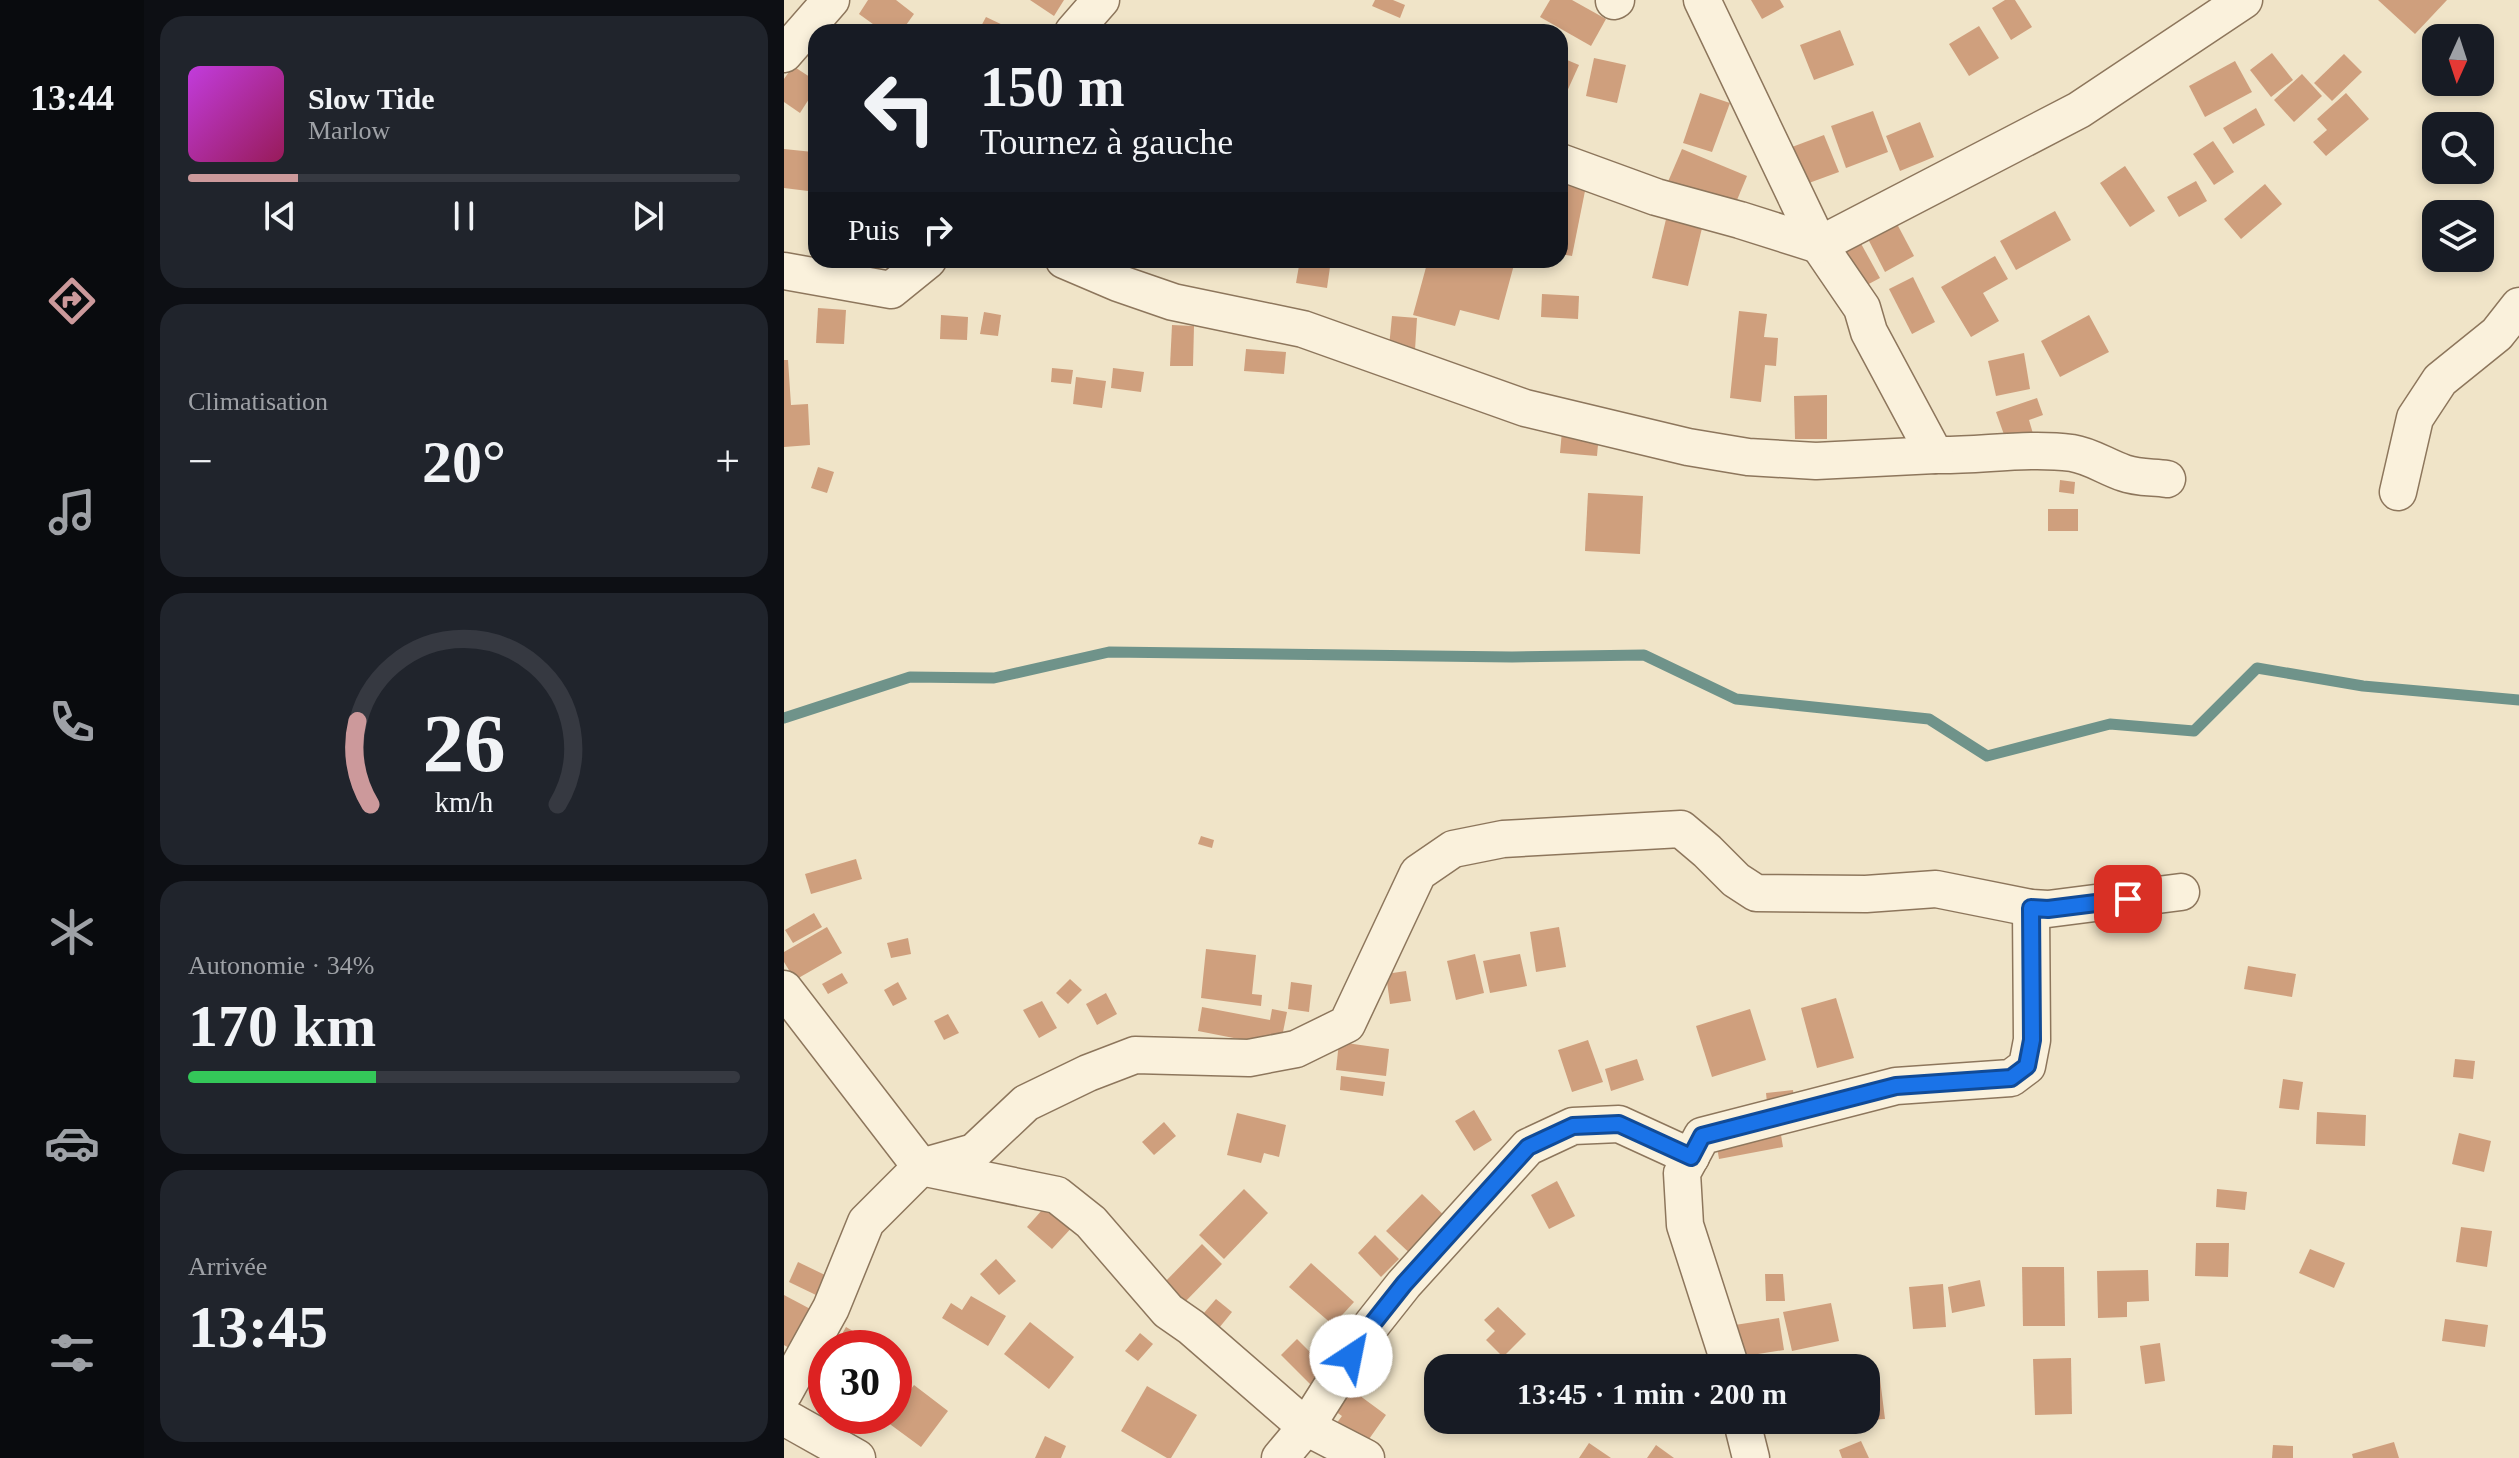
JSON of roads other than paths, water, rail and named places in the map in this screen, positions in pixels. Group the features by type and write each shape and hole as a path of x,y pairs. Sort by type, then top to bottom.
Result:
{"street":[{"path":"810,24 831,0"},
{"path":"1080,24 1101,0"},
{"path":"1702,0 1819,245 1862,308 1869,332 1935,455"},
{"path":"1568,165 1656,197 1819,245 2079,110 2244,0"},
{"path":"784,54 808,26"},
{"path":"784,271 891,290 918,268"},
{"path":"1083,268 1173,302 1303,329 1525,408 1688,447 1748,457 1816,461 2048,451 2086,456 2127,475 2167,479"},
{"path":"2398,492 2415,418 2440,380 2497,334 2519,306"},
{"path":"784,1393 831,1308 866,1222 921,1167 974,1152 1026,1103 1088,1073 1135,1055 1249,1058 1296,1049 1347,1024 1418,873 1453,849 1503,839 1681,829 1736,880 1756,893 1866,894 1936,889 2048,909 2181,892"},
{"path":"1726,1354 1685,1225 1682,1173 1702,1136 1896,1086 2011,1078 2027,1066 2032,1040 2031,908"},
{"path":"784,989 921,1167 1057,1195 1091,1222 1168,1311 1191,1327 1306,1427 1366,1458"},
{"path":"1280,1458 1306,1427 1375,1320 1528,1147 1573,1126 1619,1124 1691,1157"},
{"path":"784,1417 857,1458"},
{"path":"1745,1434 1751,1458"}],"waterway":[{"path":"784,718 910,677 994,678 1109,652 1512,657 1644,655 1736,699 1929,719 1987,756 2110,724 2194,731 2257,668 2363,686 2519,700"}]}
